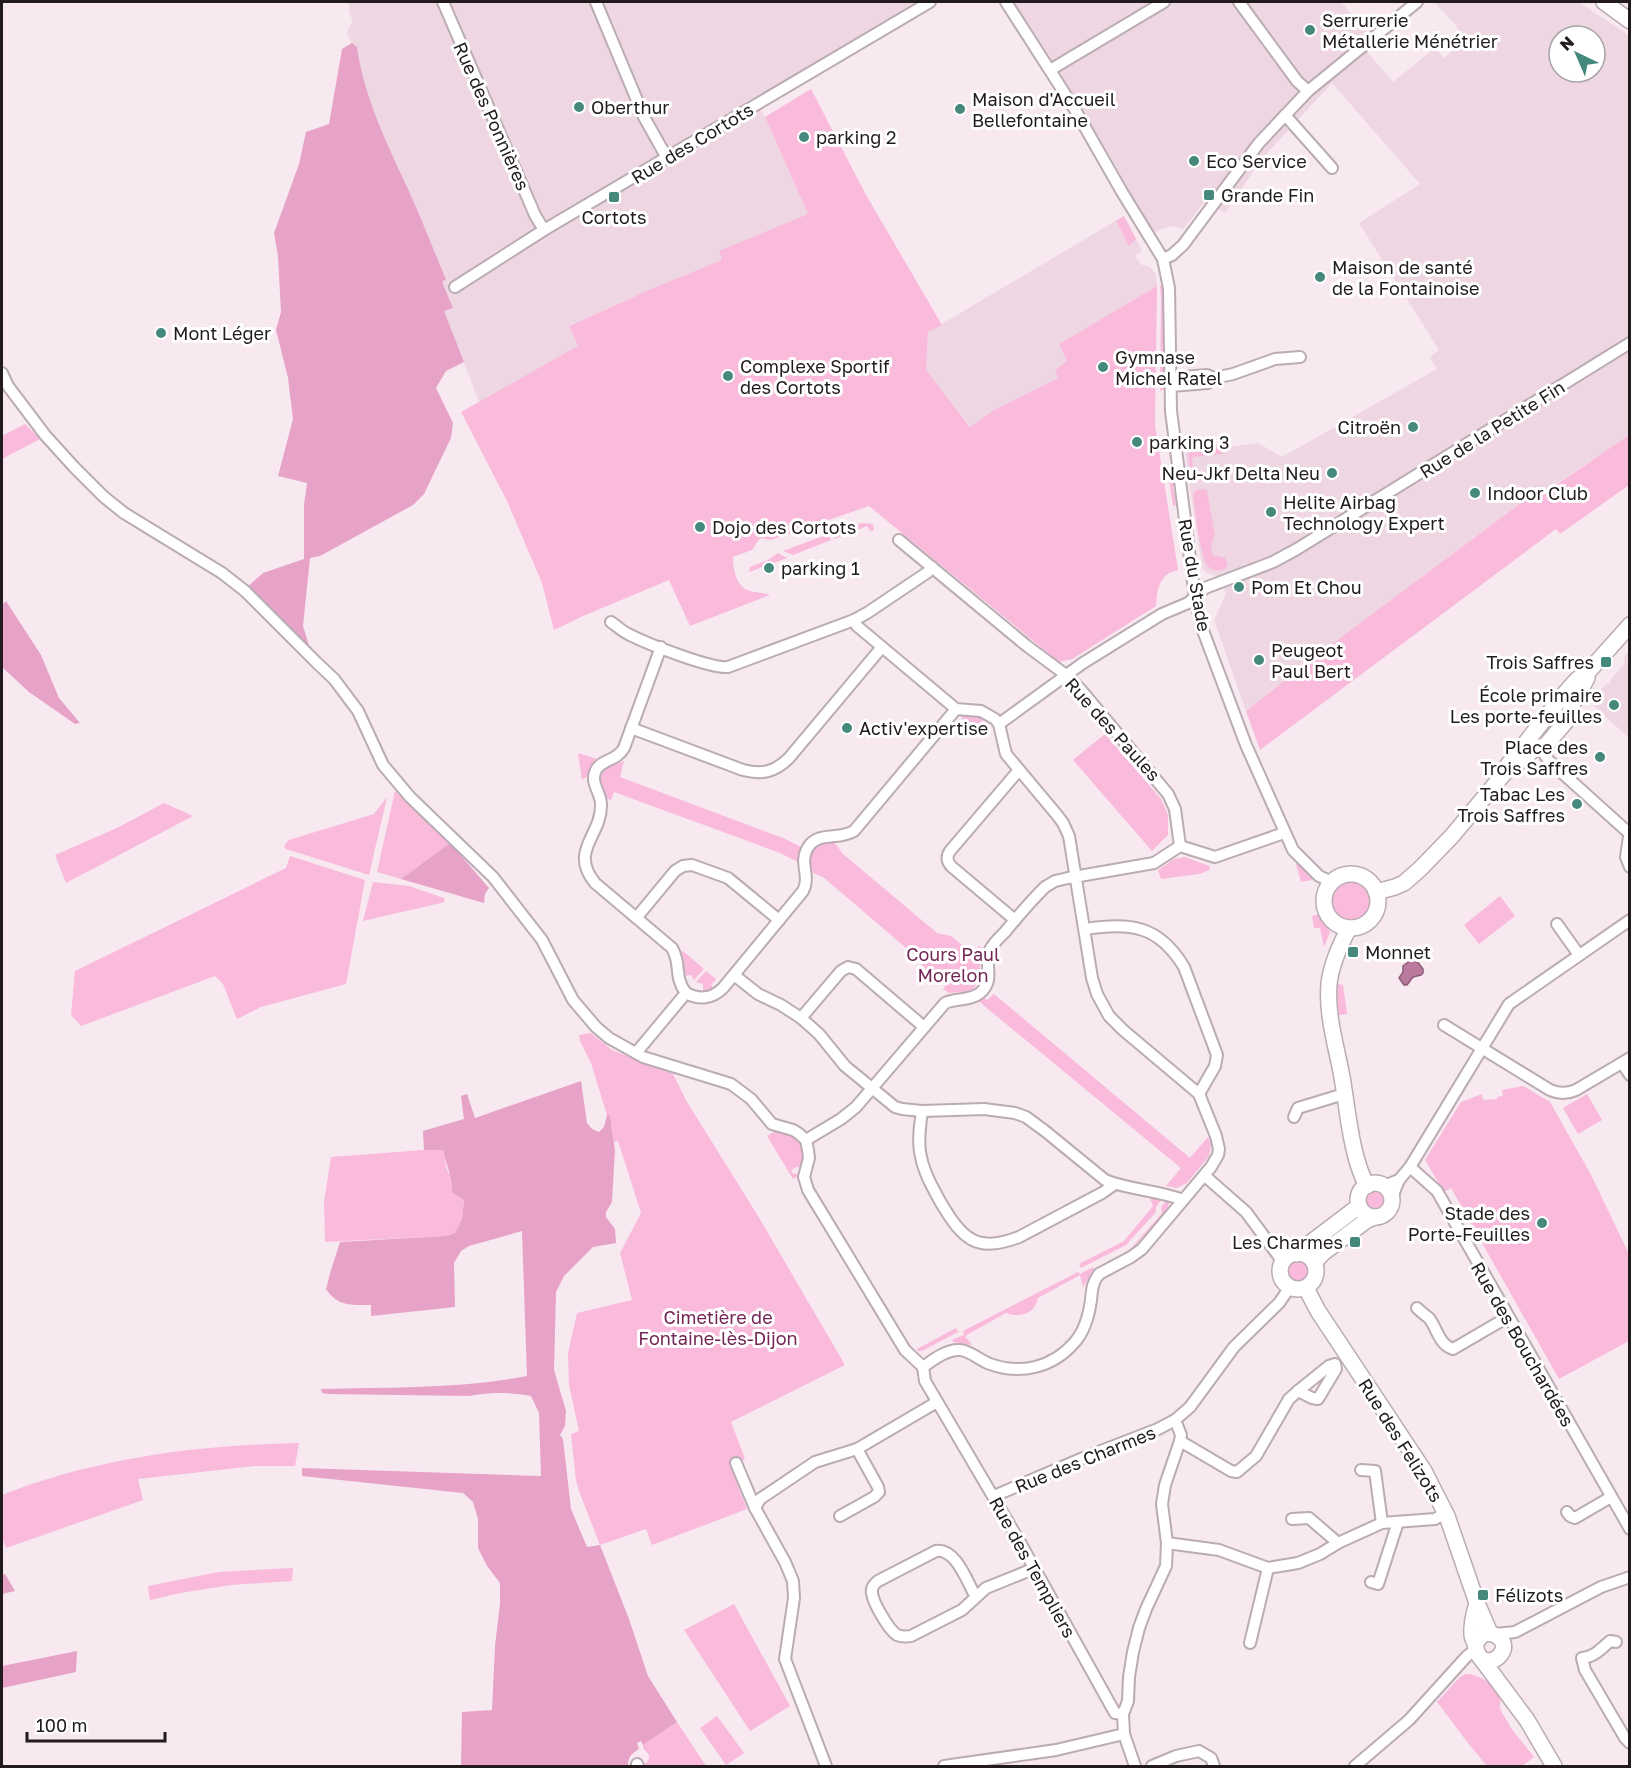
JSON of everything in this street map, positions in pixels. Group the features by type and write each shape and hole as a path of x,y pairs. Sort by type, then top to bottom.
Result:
{"street":[{"name":"Rue des Ponnières","path":"443,2 526,194 544,230"},
{"path":"596,2 644,117 667,158"},
{"name":"Rue des Cortots","path":"455,287 544,230 930,2"},
{"path":"1006,2 1050,70 1164,264 1183,245 1259,143 1308,91 1416,2"},
{"path":"1050,70 1164,2"},
{"path":"1239,2 1297,81 1308,91"},
{"path":"1604,2 1629,21"},
{"path":"1285,115 1332,168"},
{"name":"Rue du Stade","path":"1164,264 1169,288 1171,411 1195,597 1202,628 1242,734 1284,833 1293,850 1304,862 1319,876 1332,882"},
{"name":"Rue de la Petite Fin","path":"999,723 1066,675 1146,624 1188,603 1205,588 1273,562 1297,549 1629,344"},
{"path":"1171,382 1207,375 1214,378 1275,360 1300,357"},
{"path":"2,374 8,386 45,435 104,497 124,513 222,573 245,591 334,679 358,711 384,765 410,797 493,877 543,940 569,993 584,1013 609,1038 636,1053 731,1083 751,1099 770,1123 793,1130 806,1140 809,1158 804,1177 808,1191 905,1350 923,1367 950,1351 960,1350 969,1352 987,1363 1014,1369 1040,1366 1058,1357 1076,1342 1089,1312 1095,1279 1142,1249 1205,1176 1215,1161 1219,1149 1216,1136 1199,1094 1123,1030 1102,1006 1092,978 1069,836 1063,823 1006,754 999,723 981,711 956,709 857,626 855,620"},
{"name":"Rue des Paules","path":"899,540 1066,675 1081,690 1163,786 1175,809 1180,846"},
{"path":"611,622 628,635 715,667 728,667 855,620 928,572 932,567"},
{"path":"1376,892 1386,891 1404,883 1452,836 1507,770 1508,765 1534,746 1566,703 1582,675 1588,672 1629,625"},
{"path":"661,647 624,748 619,755 600,765 595,772 594,784 601,807 584,859 586,871 595,883 674,951 678,959 679,982 686,993 700,998 718,993 805,888 807,877 804,858 809,846 821,837 841,836 854,831 956,709"},
{"path":"631,728 743,770 759,773 772,771 789,758 882,647"},
{"path":"1534,746 1629,832 1626,857 1629,867"},
{"path":"1015,920 952,867 947,857 1019,770"},
{"path":"806,1140 850,1112 945,1003 956,999 972,998 981,992 989,977 990,950 1045,887 1055,880 1154,863 1180,846 1215,857 1284,833"},
{"path":"637,917 675,871 688,865 729,878 779,920"},
{"path":"1357,875 1365,878 1376,892 1376,910 1366,923 1358,927 1341,926 1334,922 1325,909 1325,894 1332,882 1339,877 1357,875"},
{"path":"1388,1191 1410,1167 1511,1002 1629,920"},
{"path":"1557,924 1580,955"},
{"path":"1085,929 1119,925 1137,928 1164,942 1179,960 1188,977 1218,1060 1199,1094"},
{"path":"1349,928 1341,941 1332,969 1328,996 1358,1163 1367,1186"},
{"path":"801,1018 841,971 848,967 856,969 924,1027"},
{"path":"734,975 758,994 801,1018 819,1034 844,1066 895,1107 922,1111 984,1109 1015,1113 1026,1117 1105,1180 1168,1194 1183,1200"},
{"path":"636,1053 686,993"},
{"path":"1444,1025 1550,1090 1560,1093 1576,1090 1626,1060 1629,1075"},
{"path":"1294,1117 1298,1108 1344,1094"},
{"path":"922,1111 919,1142 926,1177 955,1226 980,1243 1006,1242 1102,1193 1115,1184"},
{"name":"Rue des Bouchardées","path":"1410,1167 1437,1191 1629,1529"},
{"path":"1205,1176 1246,1212 1289,1258"},
{"path":"1314,1263 1323,1253 1367,1220 1380,1216 1388,1211 1392,1202 1388,1191 1377,1184 1367,1186 1360,1194 1359,1206 1365,1214 1375,1217"},
{"path":"1289,1258 1305,1255 1314,1263 1315,1279 1306,1288 1290,1287 1284,1282 1281,1274 1289,1258 1359,1206"},
{"name":"Rue des Charmes","path":"994,1496 1175,1420 1190,1407 1234,1347 1279,1302 1290,1287"},
{"name":"Rue des Felizots","path":"1306,1288 1342,1360 1424,1471 1445,1513 1477,1602 1493,1633"},
{"path":"1417,1308 1430,1319 1444,1344 1453,1349 1509,1317"},
{"path":"1180,1441 1231,1471 1237,1472 1256,1456 1289,1400 1329,1366 1342,1360"},
{"path":"1298,1391 1318,1399 1342,1360"},
{"name":"Rue des Templiers","path":"923,1367 925,1381 994,1496 1115,1713 1123,1714"},
{"path":"755,1508 760,1499 815,1462 857,1449 937,1402"},
{"path":"1135,1767 1124,1734 1123,1714 1128,1701 1129,1677 1139,1628 1166,1566 1167,1543 1162,1504 1165,1485 1181,1435 1175,1420"},
{"path":"840,1516 879,1492 878,1486 857,1449"},
{"path":"736,1463 755,1508 793,1581 794,1598 785,1659 826,1767"},
{"path":"1361,1470 1375,1471 1382,1523"},
{"path":"1567,1512 1575,1518 1611,1497"},
{"path":"1167,1543 1219,1550 1268,1568 1298,1563 1382,1523 1435,1519 1445,1513"},
{"path":"1292,1519 1309,1518 1338,1543"},
{"path":"1371,1582 1378,1584 1398,1522"},
{"path":"976,1597 954,1558 942,1550 878,1581 874,1584 872,1591 875,1602 890,1629 899,1636 905,1637 962,1610 986,1588 1033,1569"},
{"path":"1250,1643 1268,1568"},
{"path":"1550,1765 1527,1720 1477,1651 1478,1638 1493,1633 1515,1632 1601,1587 1629,1577"},
{"name":"Rue des Felizots","path":"1477,1602 1472,1637 1477,1651"},
{"path":"1477,1651 1488,1661 1492,1660 1502,1652 1515,1632"},
{"path":"1493,1633 1502,1641 1506,1690"},
{"path":"1616,1642 1610,1641 1595,1655 1582,1658 1585,1670 1629,1743"},
{"path":"1355,1767 1409,1720 1467,1656 1477,1651"},
{"path":"944,1767 1056,1750 1124,1734"},
{"path":"1152,1767 1176,1756 1199,1751 1211,1758 1214,1767"}],"shaded area":[{"path":"349,2 918,2 754,100 765,117 808,214 720,251 723,260 570,325 578,347 479,402 444,311 441,281 446,278 372,111 360,69 357,47 347,34 353,22 349,12"},
{"path":"1014,2 1341,2 1366,31 1367,52 1393,82 1435,48 1444,58 1464,41 1455,24 1434,2 1578,2 1630,38 1629,435 1532,501 1529,497 1246,711 1214,620 1226,594 1219,577 1207,573 1202,568 1185,453 1258,443 1282,457 1437,369 1430,357 1439,350 1359,223 1420,184 1332,83 1261,160 1225,213 1206,200 1183,229 1170,226 1153,233 1111,158"},
{"path":"352,43 357,47 360,66 377,120 446,279 442,282 453,308 444,311 464,362 446,371 436,388 453,423 451,438 424,494 413,505 320,556 310,558 303,626 310,649 247,587 263,573 304,559 304,505 307,483 278,476 293,419 288,378 276,330 281,312 278,256 274,233 299,164 306,132 329,124 342,49"},
{"path":"1124,216 1142,251 1135,256 1140,264 1150,267 1156,275 1157,286 1059,344 1067,361 1059,378 994,410 971,427 926,371 928,332"},
{"path":"6,601 41,655 59,698 80,723 75,724 29,692 2,667 2,605"},
{"path":"1629,651 1630,738 1592,704 1592,700 1606,684 1610,683 1625,663 1624,657"},
{"path":"450,843 489,888 485,894 484,903 401,879"},
{"path":"1412,959 1416,960 1423,969 1423,973 1413,977 1407,985 1404,985 1399,978 1403,972 1403,966"},
{"path":"581,1081 587,1123 592,1129 599,1132 604,1127 607,1115 610,1115 615,1150 612,1202 606,1212 606,1217 615,1229 616,1243 593,1247 564,1276 556,1292 554,1370 566,1411 565,1426 560,1435 563,1439 571,1509 587,1547 600,1545 648,1676 677,1722 643,1745 641,1741 637,1743 639,1749 630,1756 628,1766 461,1766 462,1712 492,1710 500,1603 500,1583 487,1566 478,1548 478,1519 473,1502 463,1493 302,1476 302,1468 541,1476 539,1413 531,1396 500,1393 469,1396 328,1394 322,1393 321,1389 450,1385 527,1376 522,1231 469,1246 461,1251 454,1263 455,1307 371,1316 371,1305 352,1305 341,1302 326,1289 340,1242 446,1236 455,1233 462,1219 464,1200 452,1192 443,1150 424,1150 423,1131 464,1119 461,1096 467,1094 475,1118"},
{"path":"5,1574 15,1591 2,1594 2,1575"},
{"path":"77,1651 76,1672 2,1688 2,1666"}],"green space":[{"name":"Complexe Sportif des Cortots","path":"811,89 866,195 942,325 928,332 926,370 970,427 994,410 1058,378 1055,370 1067,361 1059,344 1157,286 1155,425 1178,570 1167,575 1160,583 1156,606 1072,659 1059,662 869,506 771,540 760,538 752,550 733,557 735,572 741,586 750,591 770,595 690,626 669,580 554,630 542,583 507,501 461,412 578,346 569,326 722,260 719,251 808,214 765,117"},
{"path":"1124,216 1136,239 1129,246 1116,221"},
{"path":"1164,285 1166,388 1160,391 1160,286"},
{"path":"25,424 40,439 2,459 2,436"},
{"path":"1629,435 1629,485 1560,534 1556,529 1260,750 1246,711 1529,497 1533,501"},
{"path":"1222,444 1222,454 1192,457 1195,483 1192,482 1188,455 1190,447"},
{"path":"1167,466 1173,469 1176,505 1173,506"},
{"path":"1196,490 1207,491 1215,536 1211,549 1213,555 1225,558 1228,565 1220,570 1214,570 1208,566 1200,543 1193,495"},
{"path":"862,523 873,524 874,530 870,531 867,526 834,539 832,533"},
{"path":"829,534 831,540 793,555 783,551"},
{"path":"778,553 787,558 749,572 750,567"},
{"path":"973,714 985,718 979,725 984,729 980,733 961,715"},
{"path":"1105,734 1161,799 1168,815 1168,835 1152,851 1073,760"},
{"path":"578,753 597,759 591,765 588,776 582,780"},
{"name":"Cours Paul Morelon","path":"624,761 620,777 783,838 801,847 799,855 810,859 818,846 834,842 843,854 937,933 951,936 972,953 979,946 982,949 979,979 973,989 987,1000 994,994 1190,1158 1208,1137 1211,1145 1209,1156 1187,1183 1177,1188 1166,1186 1181,1168 982,1004 970,991 949,993 943,989 946,985 927,970 919,959 823,877 813,873 810,863 798,858 798,862 780,853 614,792 611,800 606,798 601,786 601,775 607,768"},
{"path":"395,791 450,843 401,879 377,872"},
{"path":"387,797 369,875 286,849 284,846 289,840 374,814"},
{"path":"164,803 193,816 66,883 55,855 117,828"},
{"path":"290,856 365,880 346,984 261,1007 237,1019 223,984 215,976 81,1026 71,1015 75,971 286,868"},
{"path":"1185,857 1209,866 1210,870 1199,874 1161,879 1158,870 1174,859"},
{"path":"1298,863 1312,880 1301,882 1296,864"},
{"path":"373,882 409,886 444,898 445,902 363,921"},
{"path":"1350,882 1364,888 1370,902 1364,916 1350,922 1336,916 1330,902 1336,888"},
{"path":"1500,896 1515,916 1479,944 1464,925"},
{"path":"1320,914 1330,932 1324,947 1320,928 1314,928 1312,916"},
{"path":"683,951 704,969 694,980 691,975 681,976 679,953"},
{"path":"706,971 716,979 711,985 716,990 703,994 703,984 696,982"},
{"path":"1338,984 1343,985 1347,1014 1339,1015 1336,994"},
{"name":"Cimetière de Fontaine-lès-Dijon","path":"591,1033 612,1050 673,1074 687,1102 758,1216 845,1365 731,1422 745,1459 730,1466 747,1509 652,1545 646,1529 600,1545 576,1480 571,1434 579,1431 569,1385 568,1353 577,1313 632,1300 620,1253 641,1213 618,1141 614,1142 610,1115 607,1115 591,1063 580,1041 579,1035"},
{"name":"Stade des Porte-Feuilles","path":"1523,1086 1550,1102 1591,1175 1629,1254 1629,1341 1559,1379 1451,1188 1444,1192 1425,1160 1461,1102 1482,1094 1483,1100 1497,1099 1503,1096 1502,1090"},
{"path":"1587,1094 1602,1120 1578,1134 1563,1108"},
{"path":"780,1131 793,1136 803,1149 801,1168 791,1170 798,1176 793,1179 767,1136"},
{"path":"443,1150 447,1170 464,1199 462,1219 455,1233 446,1236 325,1242 324,1202 331,1157"},
{"path":"1376,1188 1384,1191 1387,1199 1384,1207 1376,1210 1368,1207 1365,1199 1368,1191"},
{"path":"1150,1198 1161,1200 1156,1207 1156,1212 1126,1245 1081,1268 1079,1264 1124,1241 1153,1206"},
{"path":"1167,1200 1168,1208 1130,1252 1099,1268 1129,1251 1162,1213 1161,1207"},
{"path":"1299,1257 1308,1261 1312,1270 1308,1279 1299,1283 1290,1279 1286,1270 1290,1261"},
{"path":"1093,1267 1083,1287 1080,1275 1038,1298 1034,1308 1030,1311 1021,1315 1006,1313 965,1336 972,1345 953,1342 952,1340 964,1335 963,1331 1078,1272 1080,1274"},
{"path":"956,1328 958,1332 918,1351 917,1349"},
{"path":"299,1443 295,1466 255,1466 138,1479 143,1500 6,1548 2,1537 2,1495 38,1482 148,1456 223,1447"},
{"path":"293,1568 292,1581 231,1585 150,1600 148,1586 219,1572"},
{"path":"734,1604 790,1706 750,1731 684,1630"},
{"path":"1465,1674 1475,1675 1485,1680 1498,1692 1500,1708 1510,1727 1534,1757 1522,1766 1487,1766 1437,1702"},
{"path":"717,1716 744,1753 726,1765 700,1728"},
{"path":"677,1722 706,1766 646,1766 649,1755 643,1745"}],"place":[{"name":"Serrurerie Métallerie Ménétrier","path":"1310,30"},
{"name":"Oberthur","path":"579,107"},
{"name":"Maison d'Accueil Bellefontaine","path":"960,109"},
{"name":"parking 2","path":"804,137"},
{"name":"Eco Service","path":"1194,161"},
{"name":"Grande Fin","path":"1209,195"},
{"name":"Cortots","path":"614,197"},
{"name":"Maison de santé de la Fontainoise","path":"1320,277"},
{"name":"Mont Léger","path":"161,333"},
{"name":"Gymnase Michel Ratel","path":"1103,367"},
{"name":"Complexe Sportif des Cortots","path":"728,376"},
{"name":"Citroën","path":"1413,427"},
{"name":"parking 3","path":"1137,442"},
{"name":"Neu-Jkf Delta Neu","path":"1332,473"},
{"name":"Indoor Club","path":"1475,493"},
{"name":"Helite Airbag Technology Expert","path":"1271,512"},
{"name":"Dojo des Cortots","path":"700,527"},
{"name":"parking 1","path":"769,568"},
{"name":"Pom Et Chou","path":"1239,587"},
{"name":"Peugeot Paul Bert","path":"1259,660"},
{"name":"Trois Saffres","path":"1606,662"},
{"name":"École primaire Les porte-feuilles","path":"1614,705"},
{"name":"Activ'expertise","path":"847,728"},
{"name":"Place des Trois Saffres","path":"1600,757"},
{"name":"Tabac Les Trois Saffres","path":"1577,804"},
{"name":"Monnet","path":"1353,952"},
{"name":"Stade des Porte-Feuilles","path":"1542,1223"},
{"name":"Les Charmes","path":"1355,1242"},
{"name":"Félizots","path":"1483,1595"}]}
